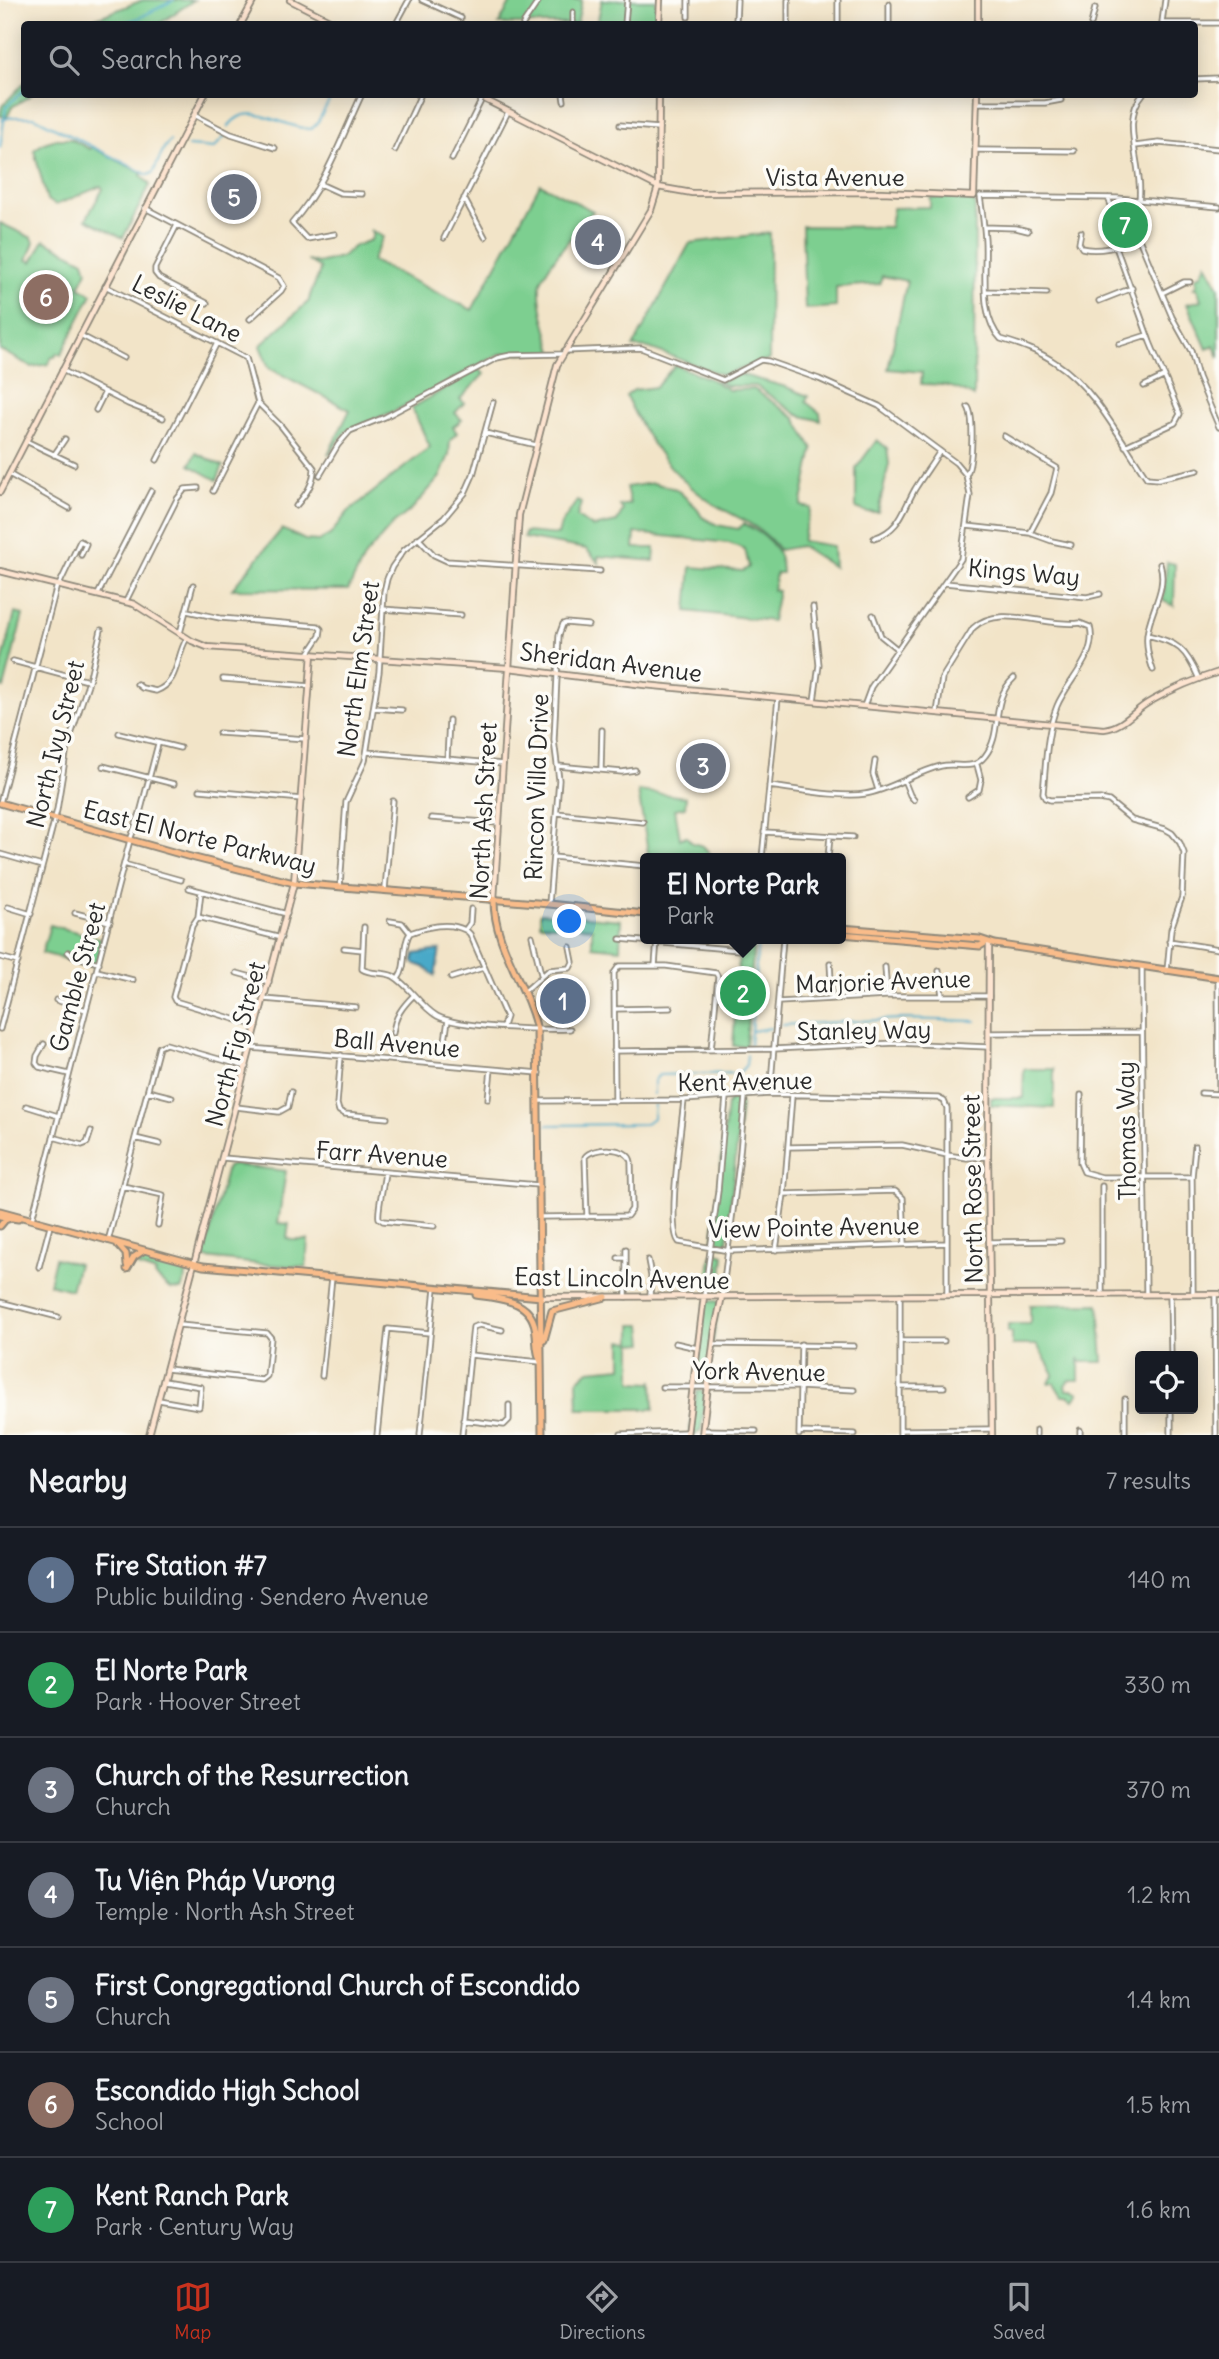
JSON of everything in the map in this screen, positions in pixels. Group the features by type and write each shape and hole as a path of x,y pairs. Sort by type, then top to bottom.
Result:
{"main road":[{"name":"East El Norte Parkway","path":"0,803 295,883 640,913"},
{"name":"North Ash Street","path":"494,900 500,939 525,991 537,1030 541,1435"},
{"path":"846,928 980,939 987,943 1219,978"},
{"path":"846,934 980,946 987,943"},
{"path":"0,1213 32,1221"},
{"path":"0,1213 11,1218 32,1221"},
{"path":"0,1227 5,1220 11,1218"},
{"name":"East Lincoln Avenue","path":"32,1221 195,1265 541,1297"},
{"path":"116,1243 126,1254 127,1267 134,1257 144,1251"},
{"path":"435,1288 511,1300 526,1308 535,1324 537,1354 542,1362"},
{"path":"541,1354 552,1311 606,1297"}],"street":[{"path":"244,21 254,0"},
{"path":"290,0 331,21"},
{"path":"398,21 410,0"},
{"path":"422,0 461,19"},
{"path":"625,21 627,0"},
{"path":"659,21 660,0"},
{"path":"688,0 688,17"},
{"path":"737,0 737,21"},
{"path":"788,0 788,21"},
{"path":"838,0 838,21"},
{"path":"978,0 978,21"},
{"path":"1163,21 1166,0"},
{"path":"525,21 538,2"},
{"path":"888,4 889,21"},
{"path":"1092,21 1095,8"},
{"path":"573,12 573,21"},
{"path":"1198,23 1219,23"},
{"path":"1198,79 1219,78"},
{"path":"0,492 203,98"},
{"path":"334,234 307,239 292,223 307,207 320,184 360,98"},
{"path":"395,150 419,98"},
{"name":"North Ash Street","path":"494,900 519,515 552,380 563,353 651,210 658,187 659,98"},
{"path":"977,98 977,196 984,227 986,291 990,317 997,335 1001,339 1042,354 1070,373 1091,395 1147,478 1158,479 1198,470"},
{"path":"1139,200 1140,170 1131,127 1135,104 1140,98"},
{"path":"452,159 482,99"},
{"name":"Vista Avenue","path":"482,99 658,187 692,193 881,192 1108,198 1219,207"},
{"path":"977,103 1045,103 1061,100"},
{"path":"444,238 508,112"},
{"path":"194,115 231,134 275,148"},
{"path":"620,125 659,128"},
{"path":"1135,146 1160,144 1219,149"},
{"path":"976,150 1074,151"},
{"path":"320,184 340,193 362,194"},
{"path":"464,198 485,237"},
{"path":"1108,198 1115,247 1180,414 1179,420 1125,446"},
{"path":"145,208 283,282 281,292 250,319"},
{"path":"177,225 155,273 159,278 207,303"},
{"path":"984,227 1028,231"},
{"path":"1081,232 1079,243 1082,248 1088,250 1115,247 1139,239 1172,317 1191,351 1198,377 1219,427"},
{"path":"1162,293 1184,282 1190,282"},
{"name":"Leslie Lane","path":"106,286 246,358 258,403 281,426 314,468 313,479 307,492 296,506"},
{"path":"1099,301 1132,288"},
{"path":"986,291 1046,293"},
{"path":"80,335 124,358"},
{"path":"1119,344 1147,335"},
{"path":"157,460 217,343"},
{"path":"320,475 350,431 385,417 497,358 511,355 641,348 723,380 761,360 820,379 879,406 956,463 967,477 971,495 961,559 871,687 864,706"},
{"path":"62,370 163,418"},
{"path":"1144,386 1165,376"},
{"path":"96,410 105,392"},
{"name":"North Elm Street","path":"340,888 346,802 362,769 374,708 384,592 392,567 404,550 444,518 465,493 473,475 494,402"},
{"path":"213,491 258,403"},
{"path":"967,477 971,470 971,416 968,407"},
{"path":"485,433 536,444"},
{"path":"1004,436 1057,468 1051,494 1030,533"},
{"path":"54,455 65,439"},
{"path":"26,440 74,464"},
{"path":"874,538 884,535 900,520 914,491 940,451"},
{"path":"9,474 69,508"},
{"path":"125,601 177,499 185,489 198,488"},
{"path":"98,594 151,491"},
{"path":"967,526 1030,533 1071,545"},
{"path":"418,538 434,555 447,561 600,571"},
{"path":"0,803 58,585 80,541 86,544 81,555"},
{"path":"1153,670 1147,654 1147,635 1159,600 1163,572 1160,564"},
{"name":"Sheridan Avenue","path":"0,571 125,601 141,607 187,638 207,647 509,668 644,685 1104,729 1116,726 1150,701 1219,672"},
{"name":"Kings Way","path":"945,583 1087,597 1100,594"},
{"path":"180,633 193,585"},
{"path":"813,607 819,665 814,701"},
{"path":"382,609 461,615"},
{"path":"187,611 220,618 315,625 322,631 310,654"},
{"path":"873,615 881,636 897,649"},
{"path":"937,713 942,678 980,621 997,616 1086,623 1090,627 1092,634 1087,655 1058,704 1051,724 1043,793 1045,798 1050,800 1108,801 1132,820 1172,833 1180,843 1184,853 1182,897 1169,941 1167,971"},
{"name":"Rincon Villa Drive","path":"549,904 557,813 558,766 554,740 560,629 566,623 588,625"},
{"name":"North Ivy Street","path":"0,1029 3,1007 18,962 55,817 67,747 89,681 102,630"},
{"path":"1147,635 1167,639 1183,650 1199,679"},
{"path":"137,684 156,691 170,683 175,674 179,653 187,638"},
{"name":"North Fig Street","path":"149,1435 295,883 310,654"},
{"path":"13,662 89,681"},
{"path":"769,786 855,795 878,790 940,766 976,764 988,753 998,719 1001,694 1014,678"},
{"path":"223,679 310,686"},
{"path":"762,853 778,698"},
{"path":"374,708 402,710"},
{"path":"447,759 449,720"},
{"path":"601,770 602,730"},
{"path":"119,733 180,748"},
{"path":"219,733 306,740"},
{"name":"Gamble Street","path":"32,1221 130,840 158,744"},
{"path":"366,752 503,764"},
{"path":"875,761 873,774 878,790"},
{"path":"968,797 979,790 981,780 976,764"},
{"path":"103,766 174,784"},
{"path":"558,766 622,772 635,770"},
{"path":"904,780 915,800"},
{"path":"200,790 302,799"},
{"path":"385,891 393,801"},
{"path":"557,813 643,822"},
{"path":"431,818 499,823"},
{"path":"764,832 853,837"},
{"path":"828,853 830,836"},
{"path":"0,854 43,866"},
{"path":"554,857 640,866"},
{"path":"124,864 181,880"},
{"path":"189,888 287,914"},
{"path":"201,891 198,917 192,926 173,997 175,1001 257,1026"},
{"path":"8,907 30,914"},
{"path":"466,930 470,923 471,909"},
{"path":"75,913 110,922"},
{"path":"198,917 281,938"},
{"path":"390,921 402,923 410,933"},
{"path":"410,933 435,925 458,926 466,930 506,1017 503,1026"},
{"path":"364,927 362,968 366,972 387,974 398,979 434,1014 448,1020 537,1030 570,1029"},
{"path":"398,979 402,974 410,933"},
{"path":"532,936 541,974"},
{"path":"620,939 640,940"},
{"path":"1169,941 1219,949"},
{"name":"North Rose Street","path":"987,943 992,1432"},
{"path":"655,966 657,944"},
{"path":"684,944 739,950"},
{"path":"770,1094 783,944"},
{"path":"525,991 541,974 549,970 570,968 573,962 570,947"},
{"path":"344,948 363,950"},
{"path":"68,952 72,956 99,963"},
{"path":"0,957 18,962"},
{"path":"830,963 832,998"},
{"path":"615,1101 614,973 619,966 655,966 709,970 716,973 718,977 711,1050"},
{"name":"Thomas Way","path":"1142,966 1146,1294"},
{"path":"885,967 887,996"},
{"path":"451,978 483,968"},
{"path":"97,971 133,980"},
{"path":"939,971 942,996"},
{"path":"237,972 269,982"},
{"path":"1201,1093 1219,1094 1219,978"},
{"path":"393,1033 400,1009 414,995"},
{"name":"Marjorie Avenue","path":"779,1002 887,996 989,996"},
{"path":"264,999 355,1007"},
{"path":"56,1000 86,1010"},
{"path":"615,1009 670,1008"},
{"path":"445,1041 448,1020"},
{"path":"989,1033 1142,1032"},
{"path":"44,1044 37,1056 38,1066 69,1074"},
{"path":"108,1241 157,1050 166,1044 247,1067"},
{"name":"Stanley Way","path":"614,1051 896,1044 988,1048"},
{"name":"Ball Avenue","path":"251,1048 539,1073"},
{"path":"341,1055 337,1104 339,1111 345,1114 387,1118"},
{"path":"488,1099 491,1069"},
{"path":"148,1091 172,1097"},
{"path":"236,1107 279,1112 288,1107 291,1092"},
{"name":"Kent Avenue","path":"539,1101 684,1100 770,1094 938,1098 944,1101 947,1108 947,1155"},
{"path":"1081,1095 1082,1170 1088,1175 1192,1177"},
{"path":"745,1096 729,1251 703,1432 756,1431"},
{"path":"776,1250 789,1147 792,1096"},
{"path":"621,1434 687,1433 718,1191 726,1097"},
{"name":"View Pointe Avenue","path":"684,1100 674,1198 674,1235 682,1243 729,1251 947,1243"},
{"path":"26,1106 58,1116"},
{"path":"53,1137 82,1146 87,1143 91,1131"},
{"path":"135,1138 160,1144"},
{"path":"789,1147 902,1145 967,1158 988,1157"},
{"path":"1193,1294 1192,1177 1195,1146"},
{"path":"540,1217 587,1217 626,1216 631,1212 631,1162 630,1155 624,1151 594,1150 584,1157 587,1217"},
{"path":"947,1155 947,1295"},
{"name":"Farr Avenue","path":"223,1158 539,1185"},
{"path":"385,1172 377,1213 379,1218 383,1221 435,1226"},
{"path":"123,1186 163,1195 158,1224"},
{"path":"1102,1186 1102,1295"},
{"path":"784,1194 895,1191 903,1198 905,1244"},
{"path":"39,1267 50,1226"},
{"path":"989,1242 1061,1241"},
{"path":"626,1249 626,1297"},
{"path":"618,1258 626,1258"},
{"path":"648,1261 650,1296"},
{"path":"322,1376 332,1277"},
{"path":"419,1435 435,1288"},
{"path":"1170,1294 1171,1351"},
{"path":"1216,1435 1217,1294"},
{"name":"East Lincoln Avenue","path":"541,1297 1217,1294"},
{"path":"900,1295 900,1432 992,1432"},
{"path":"0,1302 58,1317"},
{"path":"167,1369 262,1380 267,1376 271,1338 267,1333 179,1325"},
{"path":"462,1435 473,1327 480,1325 502,1330"},
{"path":"377,1435 387,1331 389,1328 430,1333"},
{"path":"900,1341 944,1341"},
{"path":"675,1343 698,1349"},
{"path":"714,1344 854,1346"},
{"path":"801,1344 799,1434 855,1434"},
{"path":"470,1355 542,1362"},
{"path":"159,1400 198,1408 201,1387 164,1381"},
{"name":"York Avenue","path":"662,1387 800,1387 854,1390"},
{"path":"900,1387 944,1387"},
{"path":"1125,1399 1125,1435"},
{"path":"463,1420 504,1425 509,1420 509,1405"},
{"path":"1171,1414 1171,1435"}],"green space":[{"path":"143,0 194,0 163,21 91,21"},
{"path":"512,0 582,0 578,21 501,21"},
{"path":"602,0 656,0 656,21 598,21"},
{"path":"21,86 21,98 26,98 12,107 7,117 0,116 2,106"},
{"path":"56,139 71,139 90,149 92,147 142,173 150,185 123,238 86,219 103,189 101,186 56,205 47,200 34,150"},
{"path":"540,184 593,211 554,259 542,279 541,303 553,352 499,354 397,410 346,431 329,455 350,410 269,368 260,346 309,301 320,268 307,260 318,263 341,257 355,246 371,240 373,234 370,230 383,237 372,261 472,310"},
{"path":"930,197 969,198 975,203 974,397 949,386 921,384 922,372 888,369 907,281 882,276 880,284 836,287 836,307 805,309 802,226 890,227 893,208 930,207"},
{"path":"0,223 32,238 34,242 27,260 32,262 44,240 84,261 87,271 79,287 92,294 61,355 57,353 48,364 32,367 0,350"},
{"path":"770,233 769,360 723,375 649,348 633,347 690,243"},
{"path":"1206,263 1219,287 1219,357 1214,345 1207,349 1187,304 1201,300 1197,288 1194,288 1197,283 1195,279 1201,275"},
{"path":"675,365 729,390 754,389 795,418 813,449 801,506 811,508 802,541 833,546 834,567 801,546 779,550 765,534 718,507 695,490 660,454 626,396 634,390 656,387"},
{"path":"479,369 484,374 460,399 464,403 455,413 462,420 453,427 457,433 450,441 449,455 440,477 365,556 348,590 232,589 282,529 305,540 319,541 330,535 348,512 430,447 412,408"},
{"path":"739,374 808,396 806,402 820,413 821,421 798,415 756,386 727,386 717,380 726,380"},
{"path":"877,440 887,448 889,464 878,512 867,512 856,508 856,468"},
{"path":"196,453 223,466 217,480 190,465"},
{"path":"653,483 676,489 696,507 702,517 717,525 738,529 744,524 771,543 779,556 782,573 776,573 773,590 778,591 772,621 687,611 691,567 743,571 749,567 745,549 729,543 635,533 634,548 655,548 654,561 598,556 599,563 586,549 524,538 525,532 558,535 561,524 577,501 581,503 577,517 593,527 617,522 623,510 620,506 630,504 626,487"},
{"path":"1167,562 1175,564 1174,606 1163,601"},
{"path":"15,613 23,615 4,688 0,687 0,672"},
{"path":"638,791 686,797 685,807 675,809 680,839 686,836 692,843 703,846 709,853 648,853"},
{"path":"540,913 621,920 620,949 592,946 592,928 540,924"},
{"path":"50,925 103,939 96,967 42,953"},
{"path":"740,944 754,944 746,1046 733,1046"},
{"path":"1024,1069 1054,1069 1054,1108 991,1105 991,1098 1023,1098"},
{"path":"736,1099 741,1104 727,1242 723,1246 716,1245 713,1240 727,1104"},
{"path":"232,1165 286,1171 278,1223 289,1224 287,1238 308,1240 306,1267 206,1258 204,1255 227,1167"},
{"path":"715,1252 724,1255 721,1288 708,1283 711,1257"},
{"path":"139,1257 185,1270 187,1273 181,1290 170,1289 155,1276 156,1273 138,1267"},
{"path":"55,1258 78,1264 71,1290 49,1284"},
{"path":"706,1302 719,1302 707,1380 702,1384 696,1380 705,1305"},
{"path":"1099,1304 1103,1362 1081,1362 1079,1358 1079,1380 1069,1380 1065,1385 1066,1390 1079,1393 1074,1400 1069,1396 1062,1396 1054,1383 1049,1383 1054,1374 1037,1345 1012,1345 1012,1332 1008,1332 1008,1324 1030,1324 1030,1305"},
{"path":"632,1325 642,1325 644,1343 632,1344 632,1382 652,1383 653,1380 654,1409 578,1409 577,1381 589,1370 622,1367 622,1341 632,1342"},
{"path":"697,1391 702,1391 705,1396 701,1430 695,1435 689,1435"}],"water":[{"path":"440,950 435,976 424,967 413,963 415,954"}],"waterway":[{"path":"130,21 174,0"},
{"path":"0,148 6,107 21,93"},
{"path":"228,127 236,118 256,114 311,129 331,98"},
{"path":"2,120 34,117 148,175 153,173 170,141"},
{"path":"188,146 214,148 225,136"},
{"path":"750,1045 758,944"},
{"path":"781,1025 899,1019 976,1021"},
{"path":"752,1031 771,1028"},
{"path":"654,1094 654,1081 659,1075 739,1073 746,1065 747,1055"},
{"path":"547,1125 645,1124 653,1118 654,1104"}],"place":[{"name":"First Congregational Church of Escondido","path":"234,197"},
{"name":"Kent Ranch Park","path":"1125,225"},
{"name":"Tu Viện Pháp Vương","path":"598,242"},
{"name":"Escondido High School","path":"46,297"},
{"name":"Church of the Resurrection","path":"703,766"},
{"name":"El Norte Park","path":"743,993"},
{"name":"Fire Station #7","path":"563,1001"}]}
